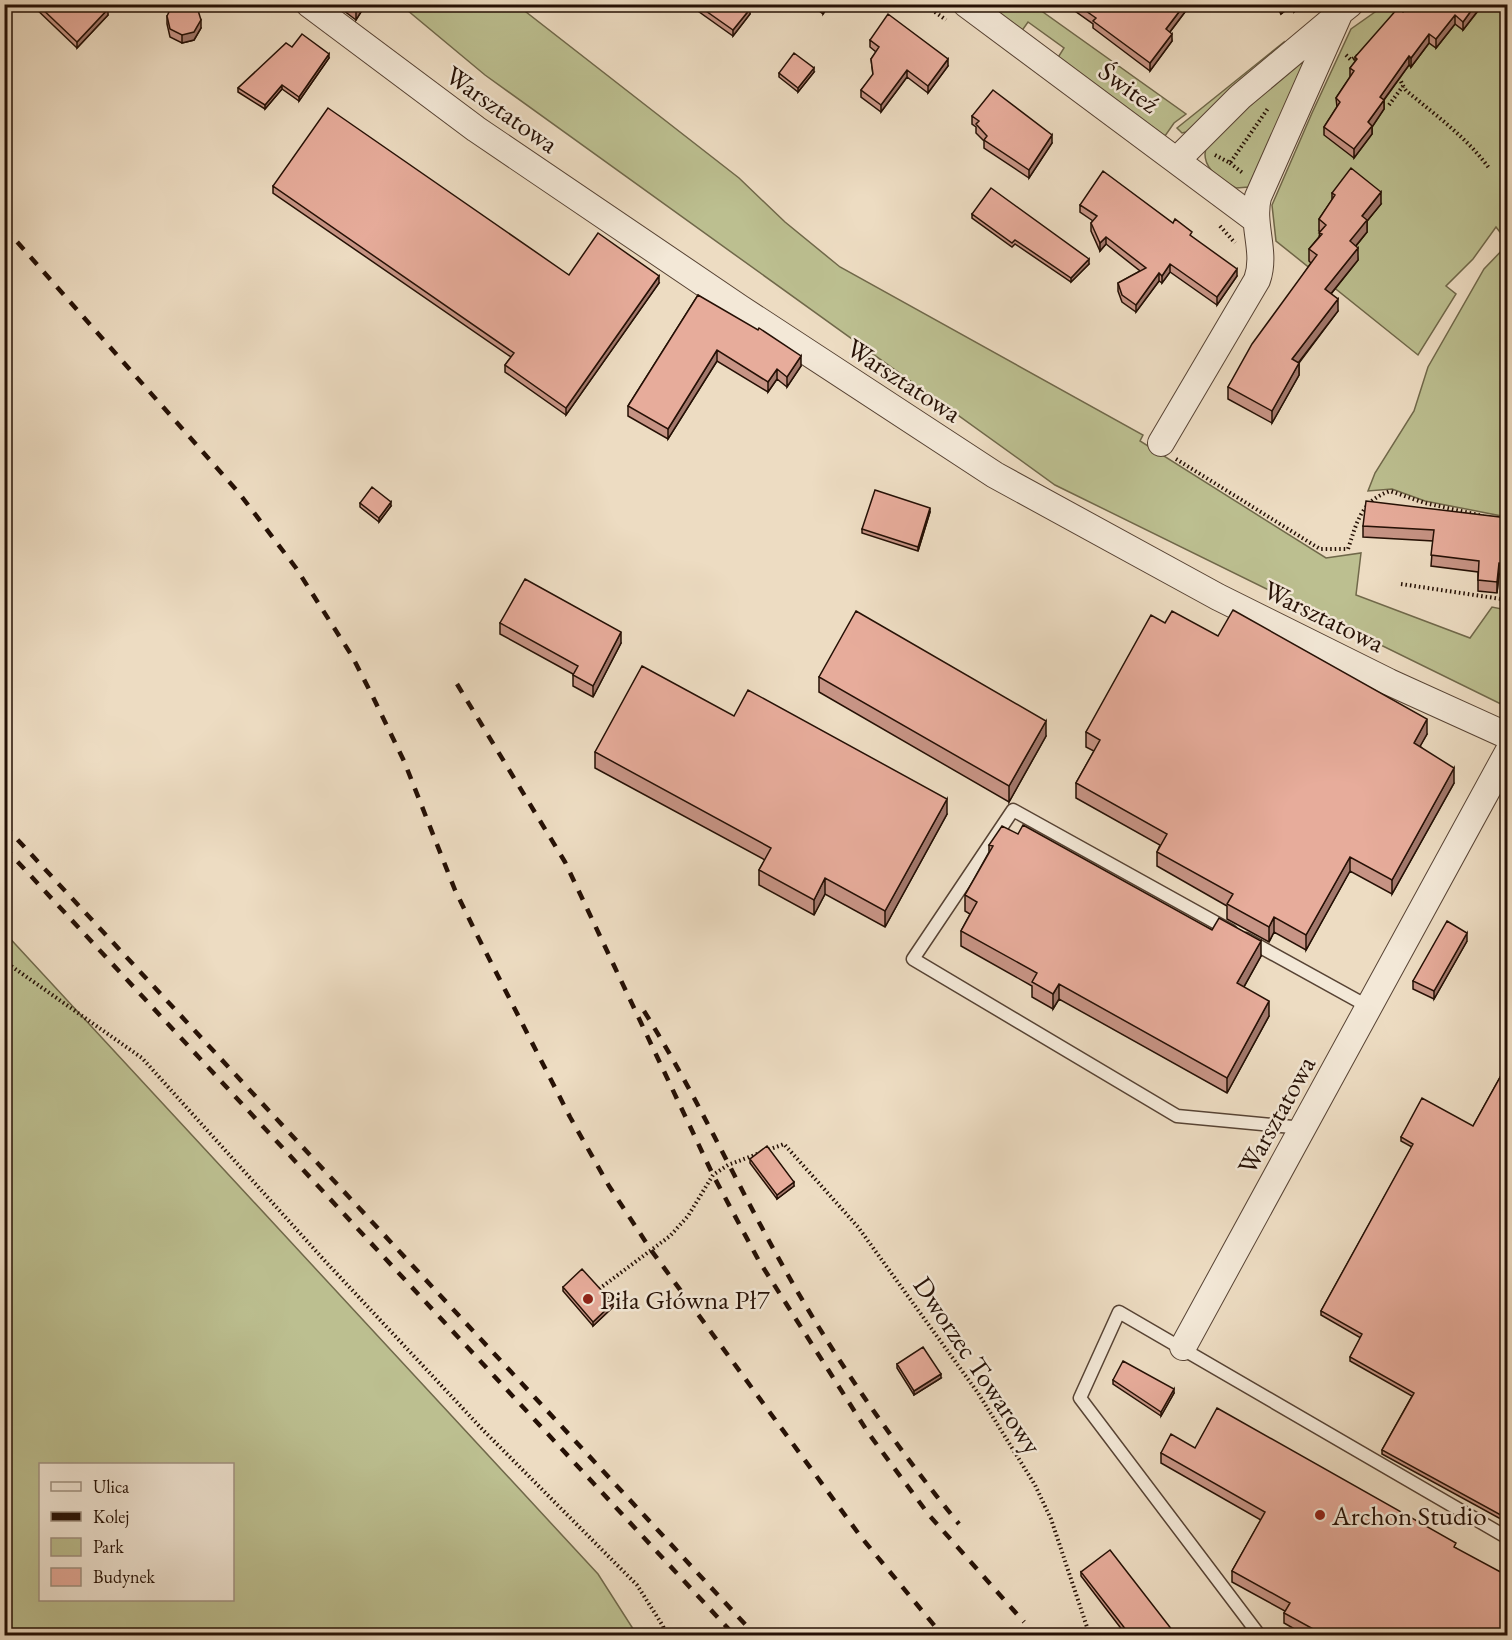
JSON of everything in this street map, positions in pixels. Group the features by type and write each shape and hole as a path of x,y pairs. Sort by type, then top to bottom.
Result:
{"street":[{"name":"Warsztatowa","path":"309,4 476,129 740,308 995,475 1218,597 1389,682 1508,736"},
{"path":"1177,160 1240,97 1297,46 1345,8"},
{"path":"1161,443 1257,280 1261,260 1256,220 1258,197 1345,8"},
{"name":"Świteź","path":"958,14 1177,160 1256,220"},
{"name":"Warsztatowa","path":"1183,1347 1508,752"}],"lane":[{"path":"1303,1128 1177,1116 913,959 1013,810 1369,1007"},
{"path":"1260,1635 1080,1398 1119,1312 1183,1347 1508,1538"}],"path":[{"path":"924,4 958,14"},
{"path":"1351,60 1365,50"},
{"path":"1341,51 1356,63"},
{"path":"1391,71 1400,78 1406,91 1439,116 1476,151 1489,168"},
{"path":"1386,96 1390,103 1403,86"},
{"path":"1240,97 1262,118 1286,135"},
{"path":"1215,220 1240,250"},
{"path":"1161,443 1159,448 1320,549 1348,549 1361,511 1369,502 1390,491 1425,503 1485,516"},
{"path":"1401,584 1508,600"},
{"path":"4,961 142,1058 325,1261 482,1429 637,1585 663,1626 666,1635"},
{"name":"Dworzec Towarowy","path":"599,1289 670,1236 688,1216 713,1175 728,1165 784,1144 858,1227 978,1393 1035,1485 1051,1519 1090,1635"}],"green space":[{"path":"401,5 517,5 739,178 785,222 840,267 1143,435 1140,441 1326,558 1361,553 1356,595 1470,638 1492,607 1507,610 1507,707 1055,485 485,75"},
{"path":"984,5 1033,5 1186,114 1174,123 1165,136 1057,59 1064,48 1028,22 1021,32"},
{"path":"1385,5 1417,5 1411,67 1429,43 1436,48 1455,24 1463,30 1483,5 1507,5 1507,241 1496,227 1473,259 1446,286 1456,294 1418,355 1276,241 1272,205 1351,29","holes":["1386,96 1368,131 1340,111","1380,204 1362,228 1367,232 1350,253 1319,231"]},
{"path":"1284,42 1186,132 1182,133 1177,128"},
{"path":"1303,59 1305,60 1249,187 1236,188 1222,180 1207,164 1205,150 1208,142"},
{"path":"1507,245 1507,517 1425,501 1392,489 1368,491 1375,473 1414,411 1428,367 1484,269"},
{"path":"4,932 598,1574 637,1635 5,1635"}],"building":[{"path":"37,4 103,4 108,9 77,42"},
{"path":"173,4 192,4 197,7 201,20 194,32 182,35 170,29 167,16"},
{"path":"346,4 361,4 356,12"},
{"path":"696,4 744,4 750,9 733,30"},
{"path":"1076,4 1185,4 1166,29 1172,34 1150,63 1093,21 1096,18"},
{"path":"1409,4 1476,4 1463,22 1455,15 1436,39 1429,34 1411,58 1409,56 1380,97 1384,100 1368,122 1372,126 1354,149 1324,127 1340,102 1336,98 1354,71 1350,68 1357,59 1355,57 1398,8 1403,12"},
{"path":"888,14 948,59 928,86 907,70 881,105 861,90 873,74 871,59 879,47 870,40"},
{"path":"302,34 329,54 299,97 282,85 265,105 238,88 286,43 292,47"},
{"path":"794,53 814,68 798,88 779,73"},
{"path":"993,90 1052,135 1029,170 984,140 987,136 976,124 979,121 972,116"},
{"path":"328,108 569,275 598,233 659,276 566,408 505,365 514,353 273,186"},
{"path":"1351,168 1381,192 1362,216 1367,220 1350,241 1358,248 1325,289 1338,299 1292,359 1299,363 1272,411 1228,387 1252,344 1317,255 1309,249 1322,234 1319,233 1326,225 1319,219 1335,195 1332,193"},
{"path":"1103,171 1173,223 1175,219 1192,232 1190,235 1237,269 1217,297 1170,264 1162,276 1159,273 1136,305 1122,295 1118,283 1146,268 1106,237 1100,243 1091,223 1097,216 1080,205"},
{"path":"991,188 1089,259 1071,278 1015,240 1012,243 972,214"},
{"path":"698,295 758,330 759,328 801,356 787,377 777,369 768,382 717,350 668,429 628,406"},
{"path":"372,487 391,502 379,518 360,503"},
{"path":"875,490 930,508 918,547 862,529"},
{"path":"1366,501 1508,518 1508,564 1499,563 1497,582 1478,580 1479,561 1431,555 1434,530 1363,526"},
{"path":"525,579 621,632 593,686 573,675 578,666 500,623"},
{"path":"1233,610 1427,719 1414,743 1454,768 1392,880 1350,857 1306,935 1274,917 1269,927 1227,904 1233,894 1157,852 1167,834 1076,783 1100,740 1086,732 1151,615 1165,623 1172,611 1218,636"},
{"path":"856,611 1046,721 1009,786 819,677"},
{"path":"642,666 734,716 748,690 947,799 885,911 825,878 814,900 759,870 771,848 595,752"},
{"path":"1023,825 1212,930 1219,918 1261,941 1237,983 1269,1001 1227,1078 1059,984 1053,994 1032,982 1037,973 961,931 977,902 965,895 993,846 989,845 1002,826 1018,834"},
{"path":"1447,921 1467,933 1434,991 1413,981"},
{"path":"1508,1063 1508,1519 1382,1450 1414,1393 1350,1357 1362,1334 1321,1311 1413,1144 1401,1137 1422,1098 1473,1126"},
{"path":"767,1146 794,1182 777,1195 750,1159"},
{"name":"Piła Główna Pł7","path":"582,1269 613,1303 593,1322 563,1287"},
{"path":"923,1347 941,1374 914,1391 897,1364"},
{"path":"1123,1361 1174,1389 1161,1412 1113,1380"},
{"path":"1217,1408 1456,1543 1454,1547 1508,1576 1508,1635 1324,1635 1284,1613 1290,1603 1232,1571 1265,1512 1161,1453 1171,1434 1195,1448"},
{"path":"1110,1550 1176,1635 1130,1635 1081,1572"}],"railway":[{"path":"4,227 239,493 296,568 352,656 373,697 404,761 455,890 570,1117 609,1186 651,1250 861,1537 943,1636"},
{"path":"457,684 565,862 713,1175 759,1261 869,1434 929,1515 1024,1622"},
{"path":"4,825 756,1636"},
{"path":"4,847 735,1636"},
{"path":"644,1011 681,1074 766,1236 844,1368 911,1463 959,1524"}],"place":[{"name":"Piła Główna Pł7","path":"588,1299"},
{"name":"Archon Studio","path":"1320,1515"}]}
